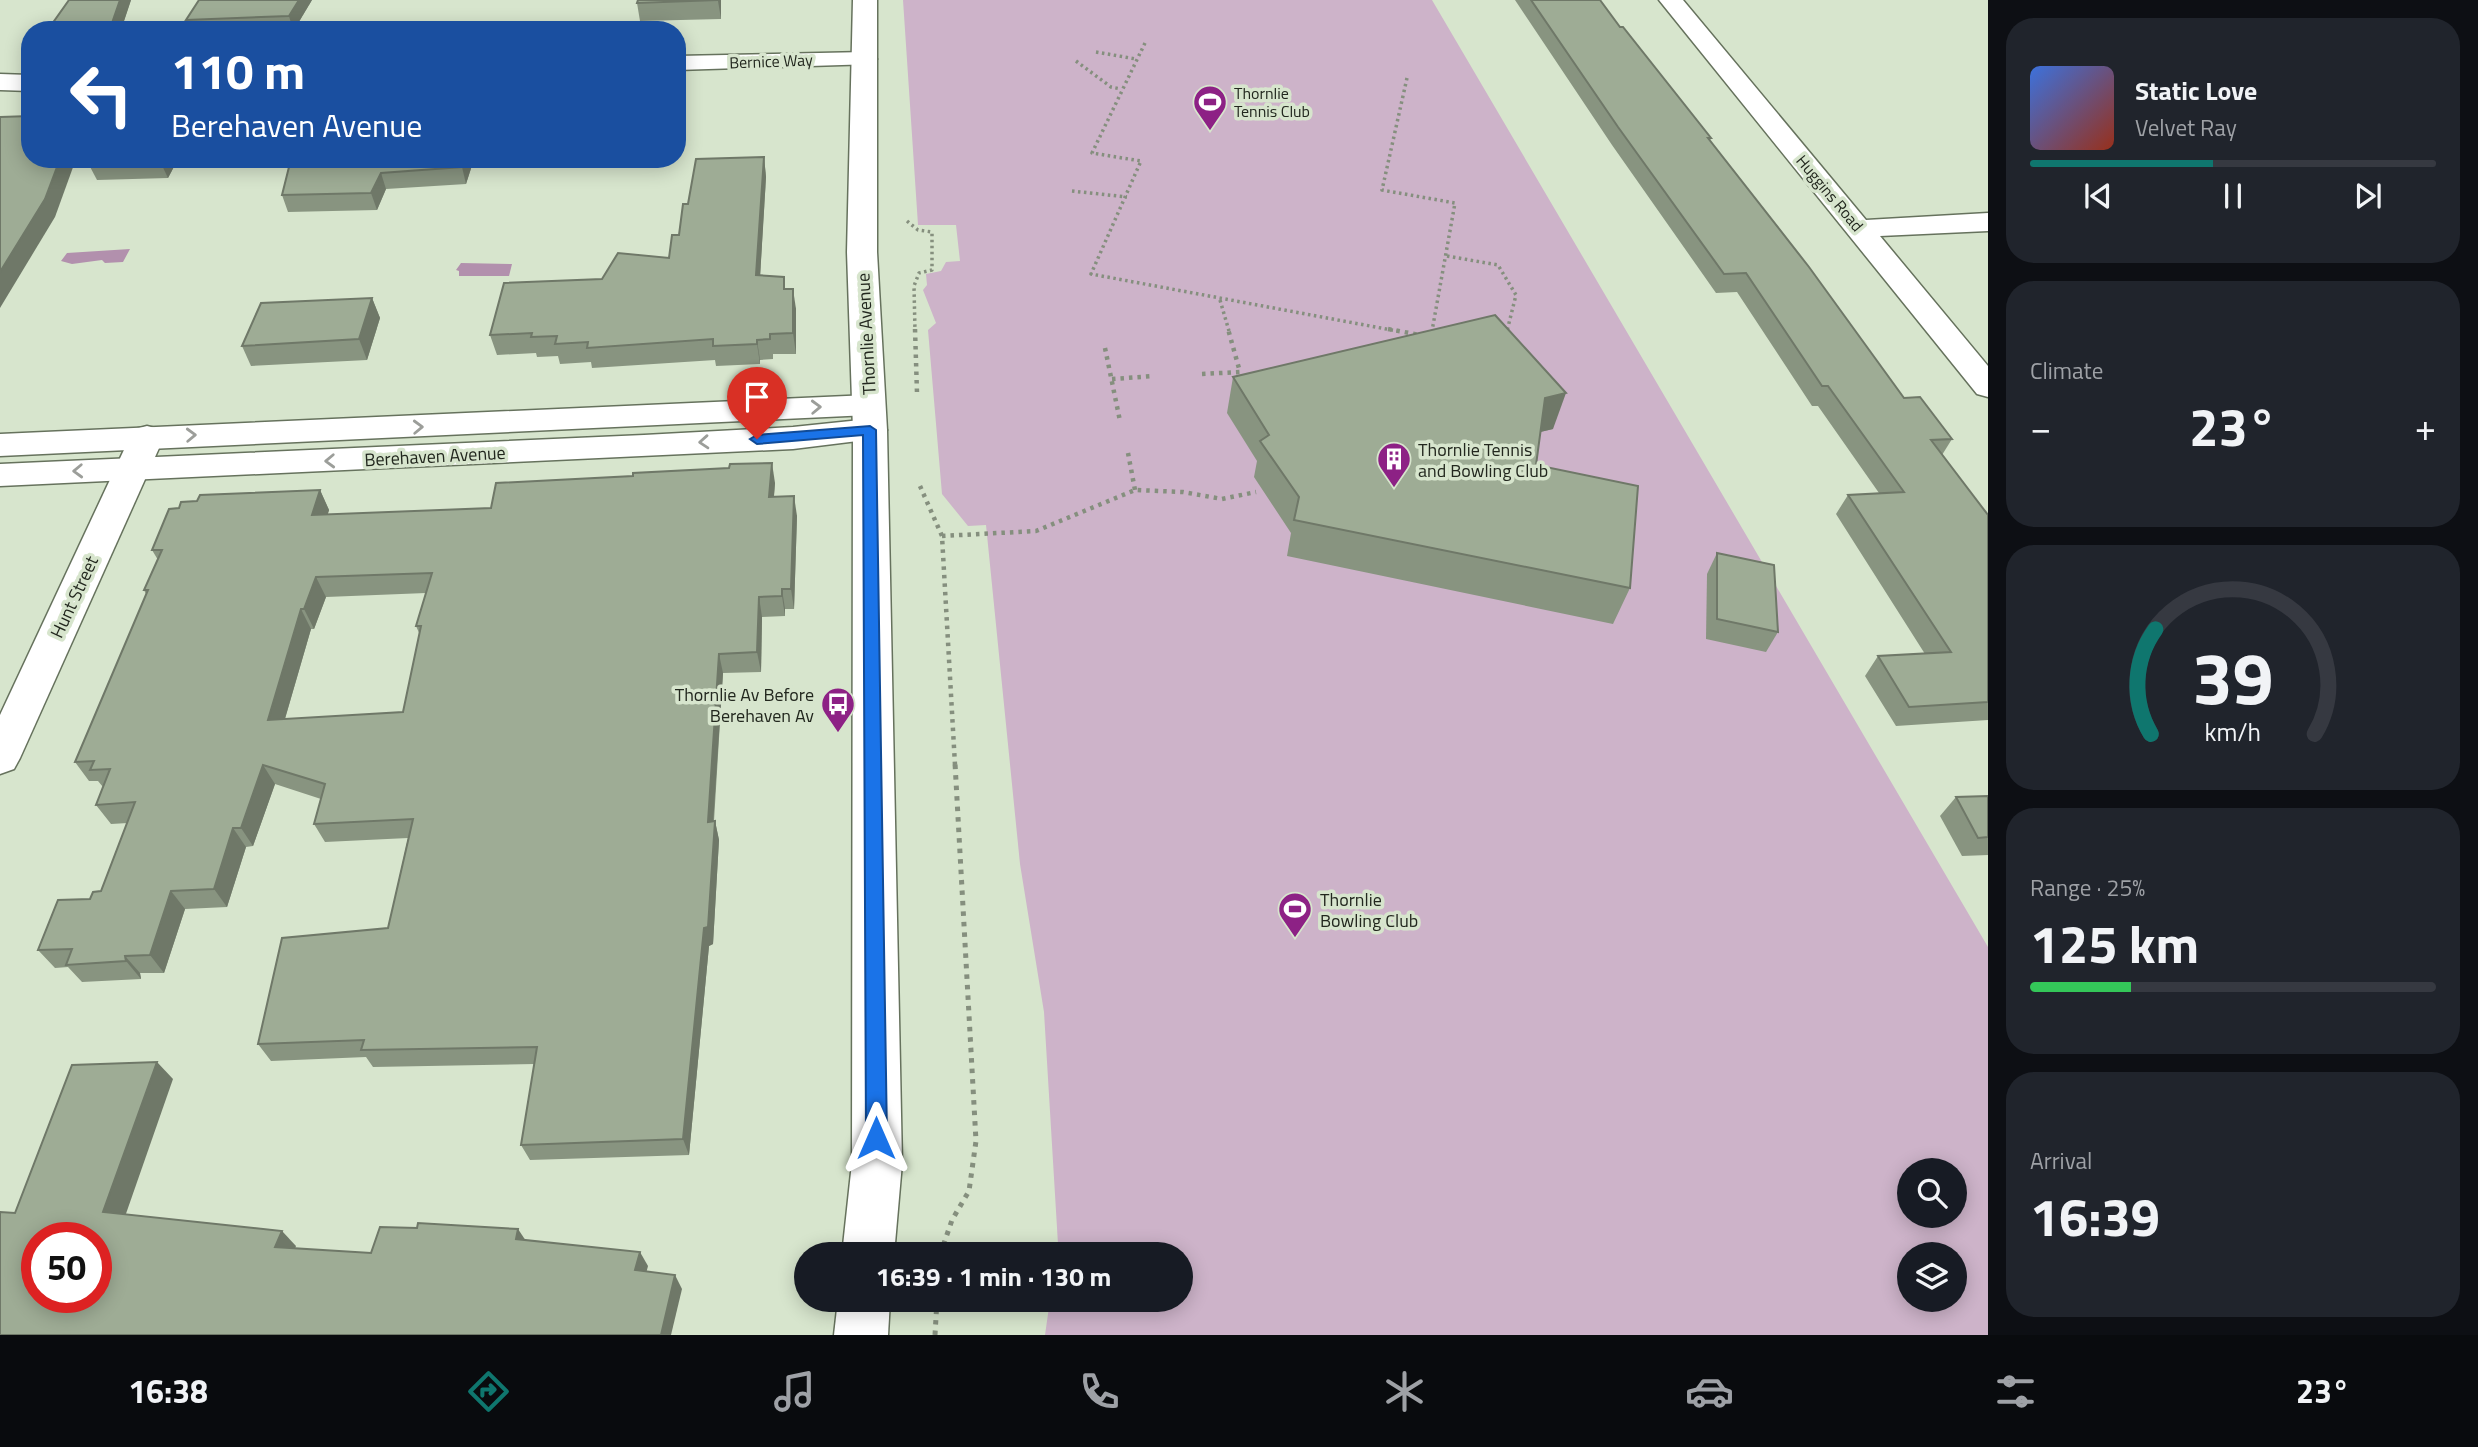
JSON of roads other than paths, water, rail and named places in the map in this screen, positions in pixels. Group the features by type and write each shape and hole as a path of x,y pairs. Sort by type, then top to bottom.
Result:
{"street":[{"name":"Thornlie Avenue","path":"865,0 862,252 869,417 877,1163 869,1242"},
{"name":"Huggins Road","path":"1671,0 1988,387"},
{"name":"Bernice Way","path":"686,64 865,59"},
{"path":"0,82 21,83"},
{"path":"1860,229 1988,222"},
{"name":"Berehaven Avenue","path":"0,445 139,453 631,447 793,438 869,417"},
{"name":"Berehaven Avenue","path":"0,475 139,453"},
{"name":"Hunt Street","path":"0,758 139,453"},
{"path":"861,1335 863,1312"}],"place":[{"name":"Thornlie Tennis Club","path":"1210,132"},
{"name":"Thornlie Tennis and Bowling Club","path":"1394,489"},
{"name":"Thornlie Av Before Berehaven Av","path":"838,734"},
{"name":"Thornlie Bowling Club","path":"1295,939"}]}
